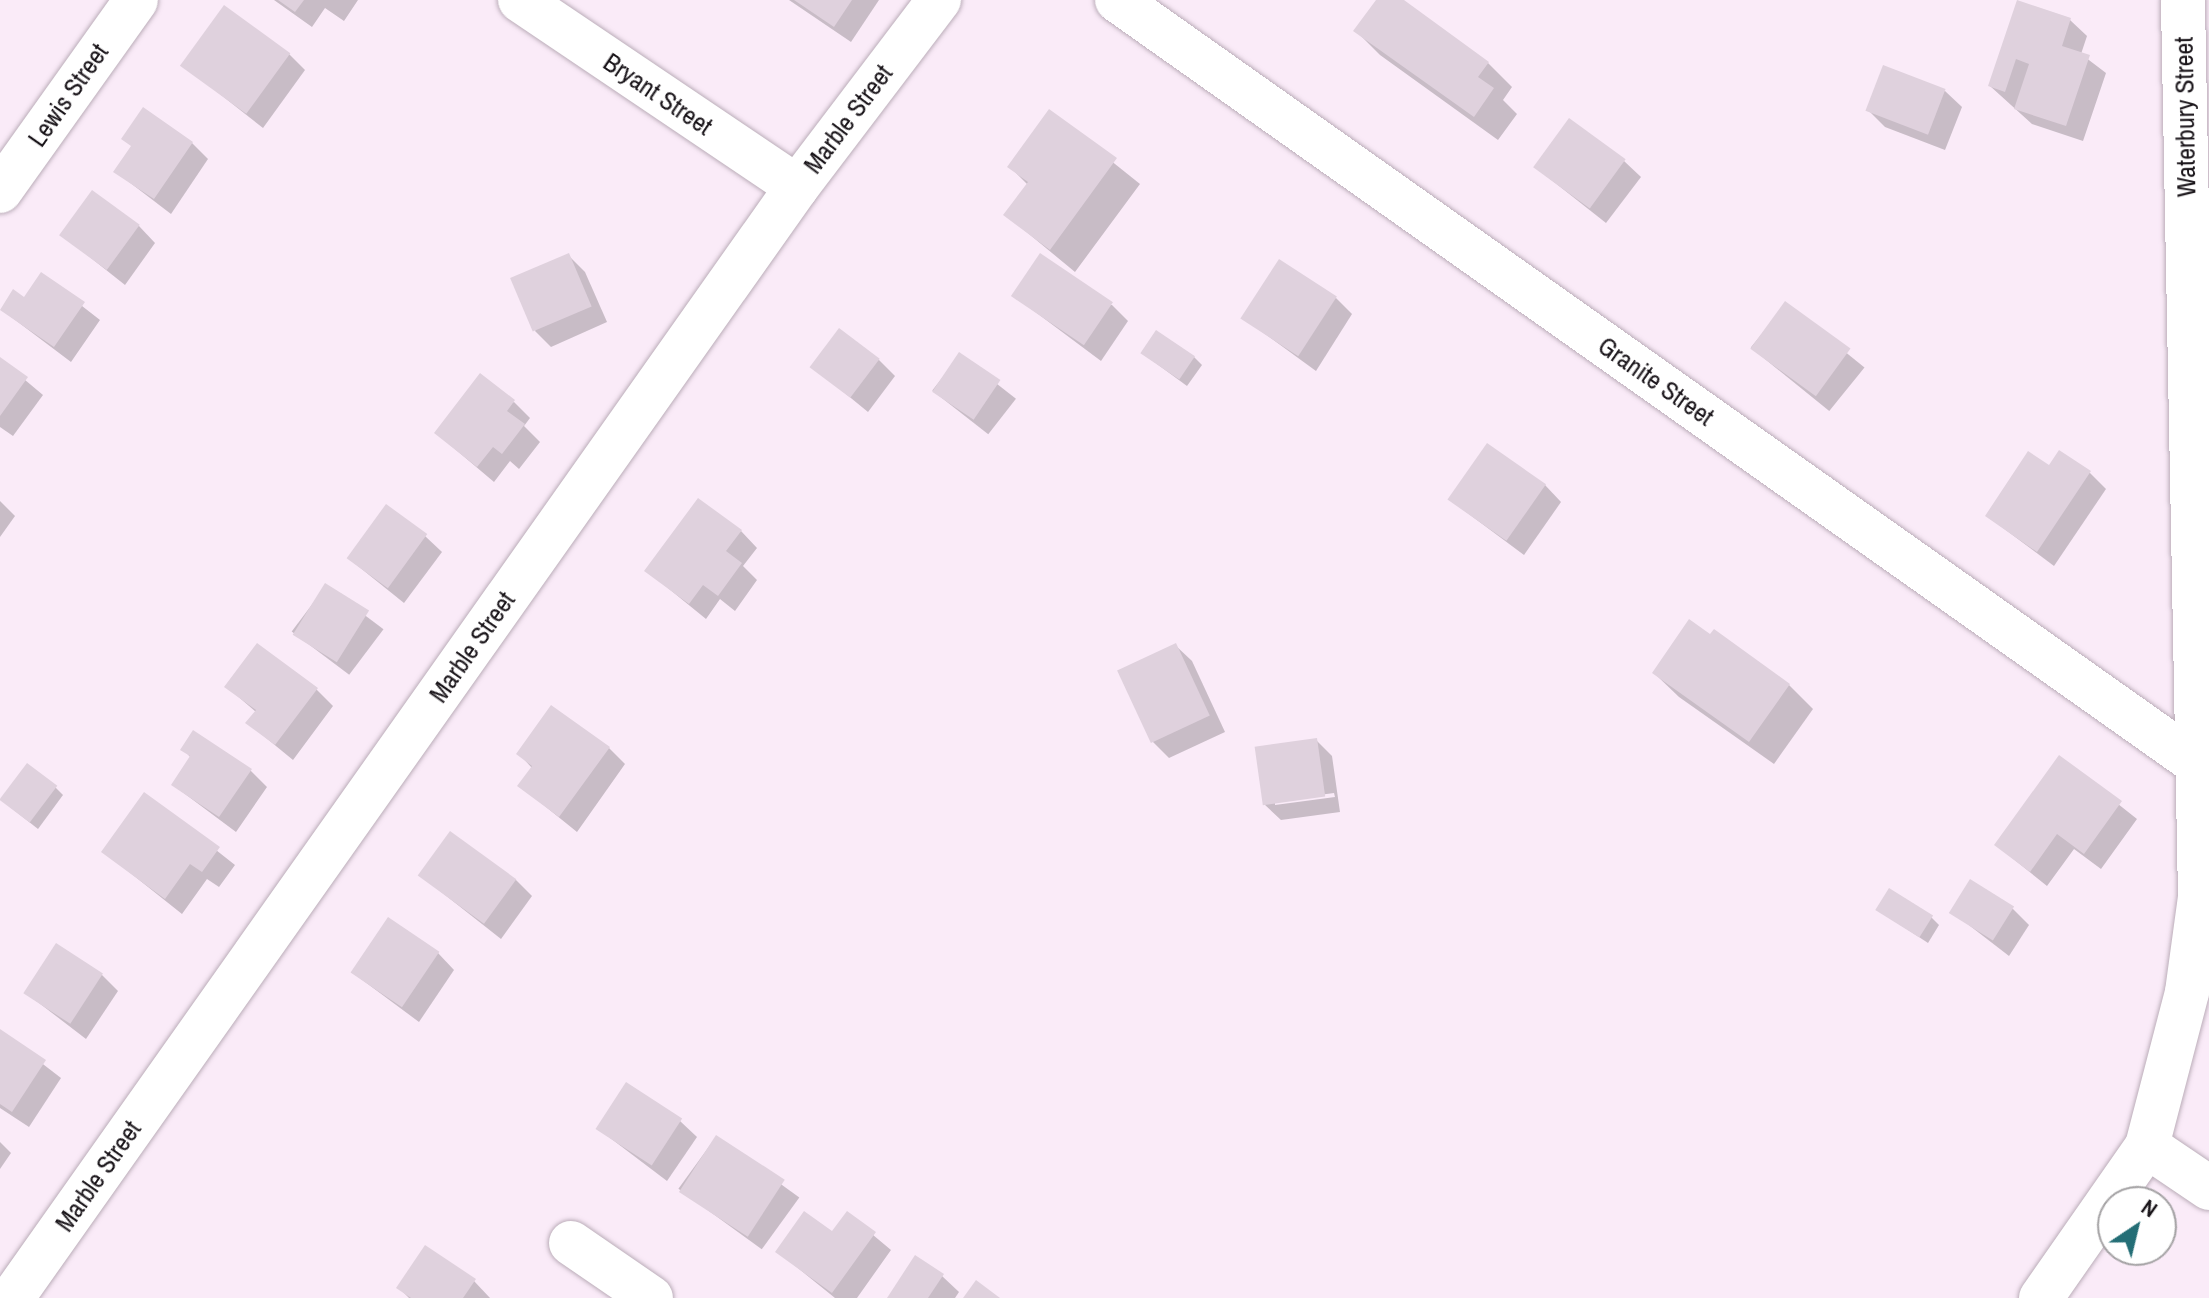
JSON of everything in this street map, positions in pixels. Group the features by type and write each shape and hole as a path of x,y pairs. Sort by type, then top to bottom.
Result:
{"street":[{"name":"Lewis Street","path":"0,191 136,0"},
{"name":"Bryant Street","path":"520,0 797,187"},
{"name":"Marble Street","path":"12,1298 797,187 939,0"},
{"name":"Granite Street","path":"1117,0 2195,762"},
{"name":"Waterbury Street","path":"2041,1298 2147,1146 2187,992 2200,897 2204,856 2195,762 2183,0"},
{"path":"2147,1146 2209,1188"},
{"path":"571,1243 651,1298"}],"building":[{"path":"278,0 304,0 295,12"},
{"path":"794,0 852,0 834,27"},
{"path":"1376,0 1404,0 1489,62 1478,77 1494,88 1474,117 1353,31"},
{"path":"2017,0 2071,18 2062,46 2090,55 2066,126 2014,109 2029,64 2016,59 2005,92 1988,86"},
{"path":"224,5 290,53 246,114 180,66"},
{"path":"1883,65 1946,89 1928,135 1865,111"},
{"path":"143,107 193,142 154,199 113,172 131,146 121,139"},
{"path":"1049,109 1117,158 1050,250 1003,215 1028,182 1007,167"},
{"path":"1569,118 1626,159 1590,208 1533,167"},
{"path":"92,190 140,225 107,270 59,235"},
{"path":"569,253 592,306 533,331 510,278"},
{"path":"1040,253 1113,302 1084,345 1011,296"},
{"path":"1279,259 1337,297 1298,356 1240,319"},
{"path":"41,272 85,302 54,347 0,310 13,289 24,297"},
{"path":"1785,301 1851,349 1816,396 1750,349"},
{"path":"839,328 880,359 850,398 810,367"},
{"path":"1156,330 1195,356 1179,379 1140,353"},
{"path":"959,352 1000,380 974,420 932,392"},
{"path":"0,357 28,377 0,416"},
{"path":"480,373 515,400 507,411 525,424 502,454 493,447 477,467 434,433"},
{"path":"1487,443 1546,484 1506,541 1447,500"},
{"path":"2059,450 2091,471 2037,552 1985,516 2028,451 2049,465"},
{"path":"698,498 742,530 726,551 742,563 718,596 703,585 689,604 644,571"},
{"path":"386,504 427,534 388,588 347,558"},
{"path":"325,583 369,611 337,662 293,635"},
{"path":"1689,619 1710,634 1714,629 1790,684 1749,742 1652,673"},
{"path":"257,643 318,688 275,745 245,723 256,710 224,687"},
{"path":"1176,643 1210,716 1151,743 1117,670"},
{"path":"551,705 610,747 559,817 517,786 532,766 516,754"},
{"path":"193,730 252,769 219,817 171,785 190,756 180,750"},
{"path":"1317,738 1325,796 1263,805 1255,747"},
{"path":"2059,755 2122,801 2084,854 2057,834 2030,872 1994,845"},
{"path":"27,763 57,786 30,823 0,800"},
{"path":"144,792 220,847 202,872 190,864 165,899 101,852"},
{"path":"450,831 516,879 484,924 418,875"},
{"path":"1970,879 2014,907 1993,940 1949,913"},
{"path":"1889,888 1933,916 1919,938 1875,910"},
{"path":"388,917 439,952 402,1007 351,973"},
{"path":"56,943 103,973 70,1024 23,993"},
{"path":"0,1029 46,1060 12,1112 0,1104"},
{"path":"626,1082 682,1118 652,1165 596,1129"},
{"path":"716,1135 785,1180 748,1237 679,1192"},
{"path":"804,1211 832,1231 847,1211 876,1232 832,1293 775,1252"},
{"path":"425,1245 476,1279 463,1298 411,1298 396,1288"},
{"path":"915,1255 944,1274 928,1298 887,1298"},
{"path":"976,1280 1000,1298 963,1298"}]}
